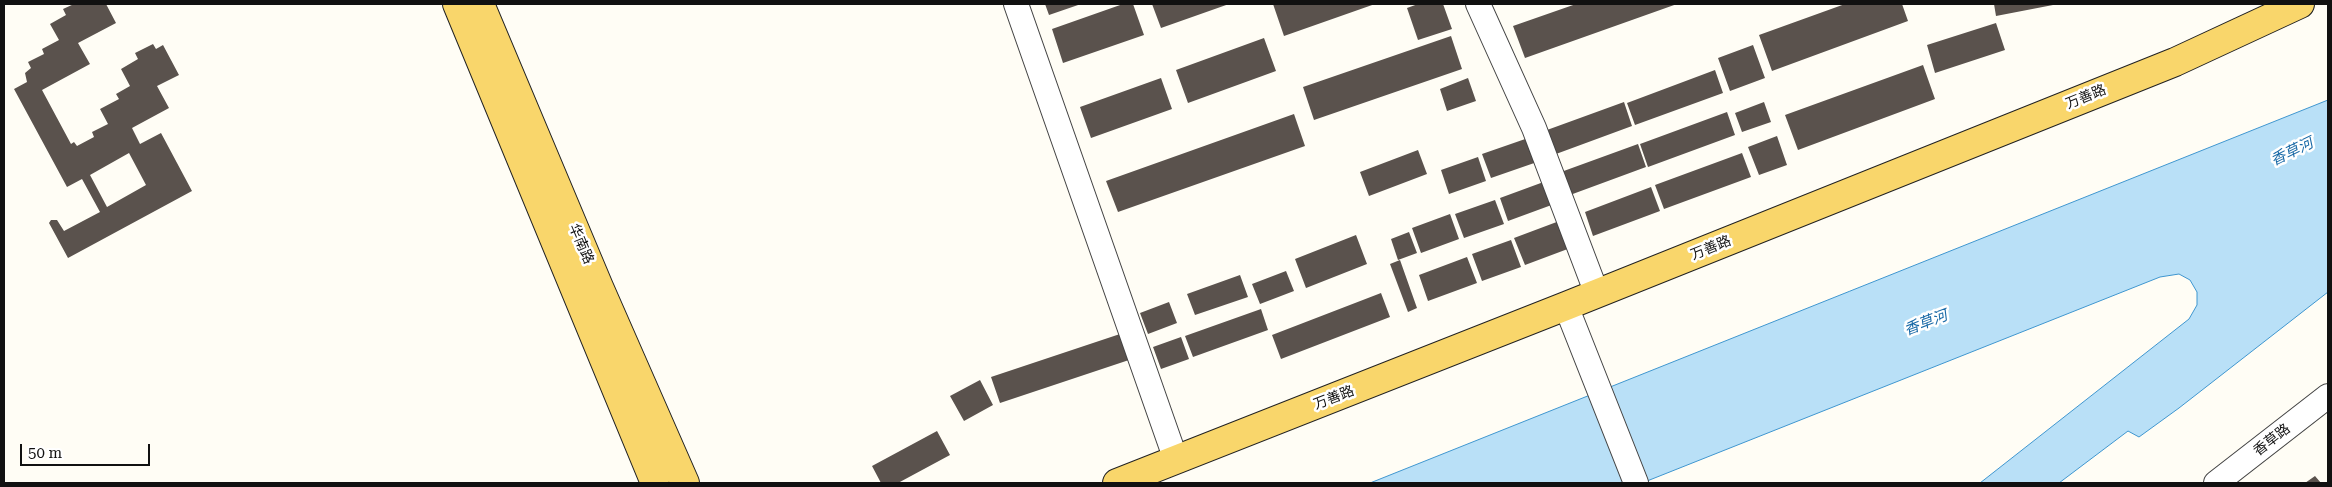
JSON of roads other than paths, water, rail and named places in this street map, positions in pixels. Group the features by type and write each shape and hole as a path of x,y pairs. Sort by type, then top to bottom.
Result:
{"main road":[{"name":"华南路","path":"457,4 655,483"},
{"name":"华南路","path":"480,4 599,287 685,483"},
{"name":"万善路","path":"1117,483 1597,294 2175,62 2300,4"}],"street":[{"path":"1016,4 1176,460"},
{"path":"1478,4 1534,128 1597,294"},
{"path":"1566,306 1636,483"},
{"name":"香草路","path":"2216,483 2328,396"}],"water":[{"name":"香草河","path":"2328,100 2328,292 2139,437 2128,431 2059,483 1980,483 2189,319 2197,305 2197,292 2190,280 2179,274 2160,277 1642,483 1370,483"}]}
